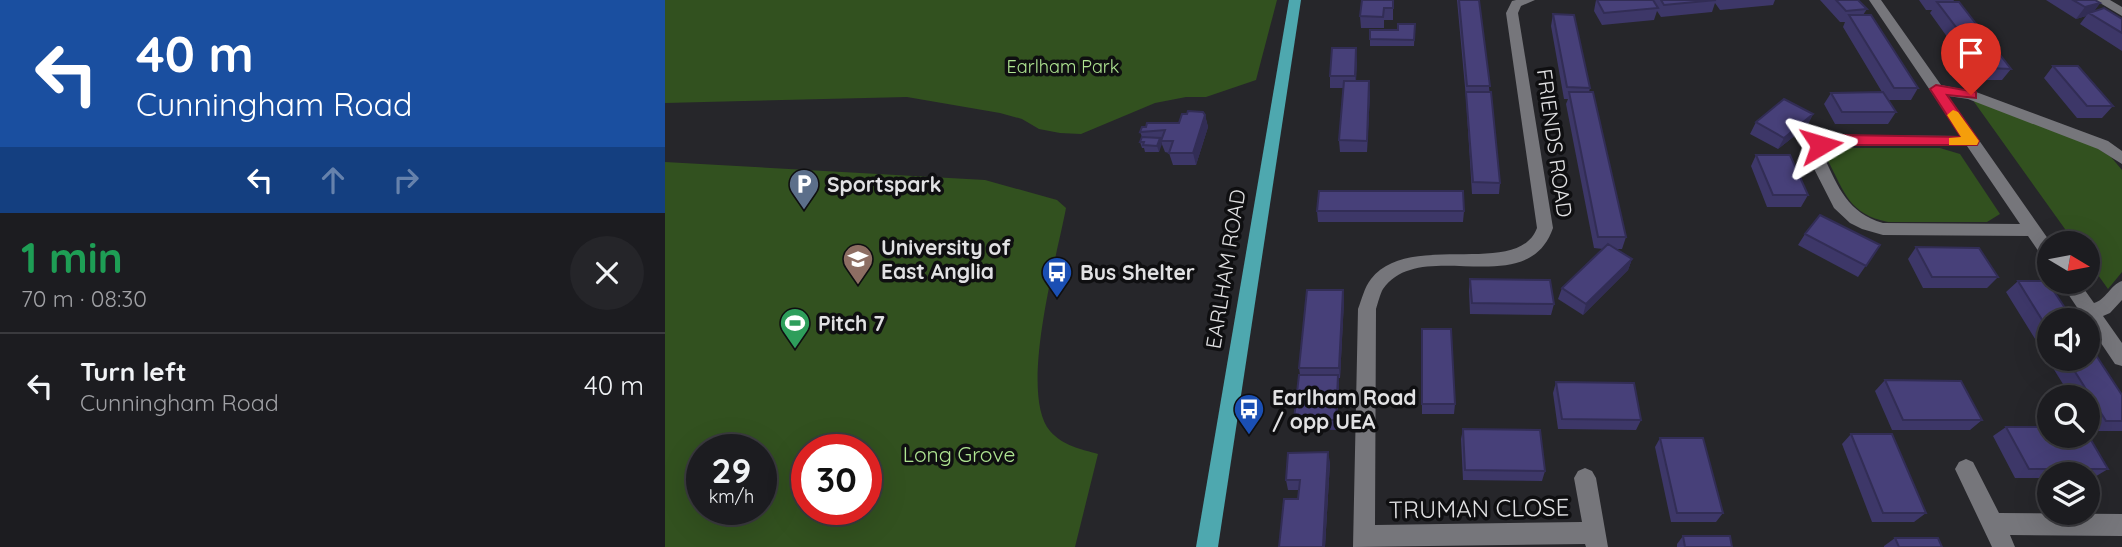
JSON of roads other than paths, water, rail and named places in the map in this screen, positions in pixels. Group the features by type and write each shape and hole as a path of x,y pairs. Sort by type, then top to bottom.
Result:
{"main road":[{"name":"EARLHAM ROAD","path":"1207,547 1295,0"}],"street":[{"name":"FRIENDS ROAD","path":"1364,542 1367,309 1377,284 1392,270 1411,262 1515,257 1534,247 1545,228 1512,13 1516,4 1529,0"},
{"path":"1875,0 2037,236"},
{"path":"2101,0 2122,12"},
{"path":"1936,89 1971,95 2103,145 2122,159"},
{"path":"1972,141 1841,140 1821,145 1816,157 1844,213 1864,225 1883,229 2033,230"},
{"path":"2100,309 2122,288"},
{"path":"2100,326 2122,358"},
{"path":"1966,469 2004,547"},
{"name":"TRUMAN CLOSE","path":"1364,542 1596,540 1585,478"},
{"path":"1993,524 2122,524"}],"place":[{"name":"Sportspark","path":"804,211"},
{"name":"University of East Anglia","path":"858,286"},
{"name":"Bus Shelter","path":"1057,299"},
{"name":"Pitch 7","path":"795,350"},
{"name":"Earlham Road / opp UEA","path":"1249,436"}],"park label":[{"name":"Earlham Park","path":"1063,66"},
{"name":"Long Grove","path":"959,454"}]}
